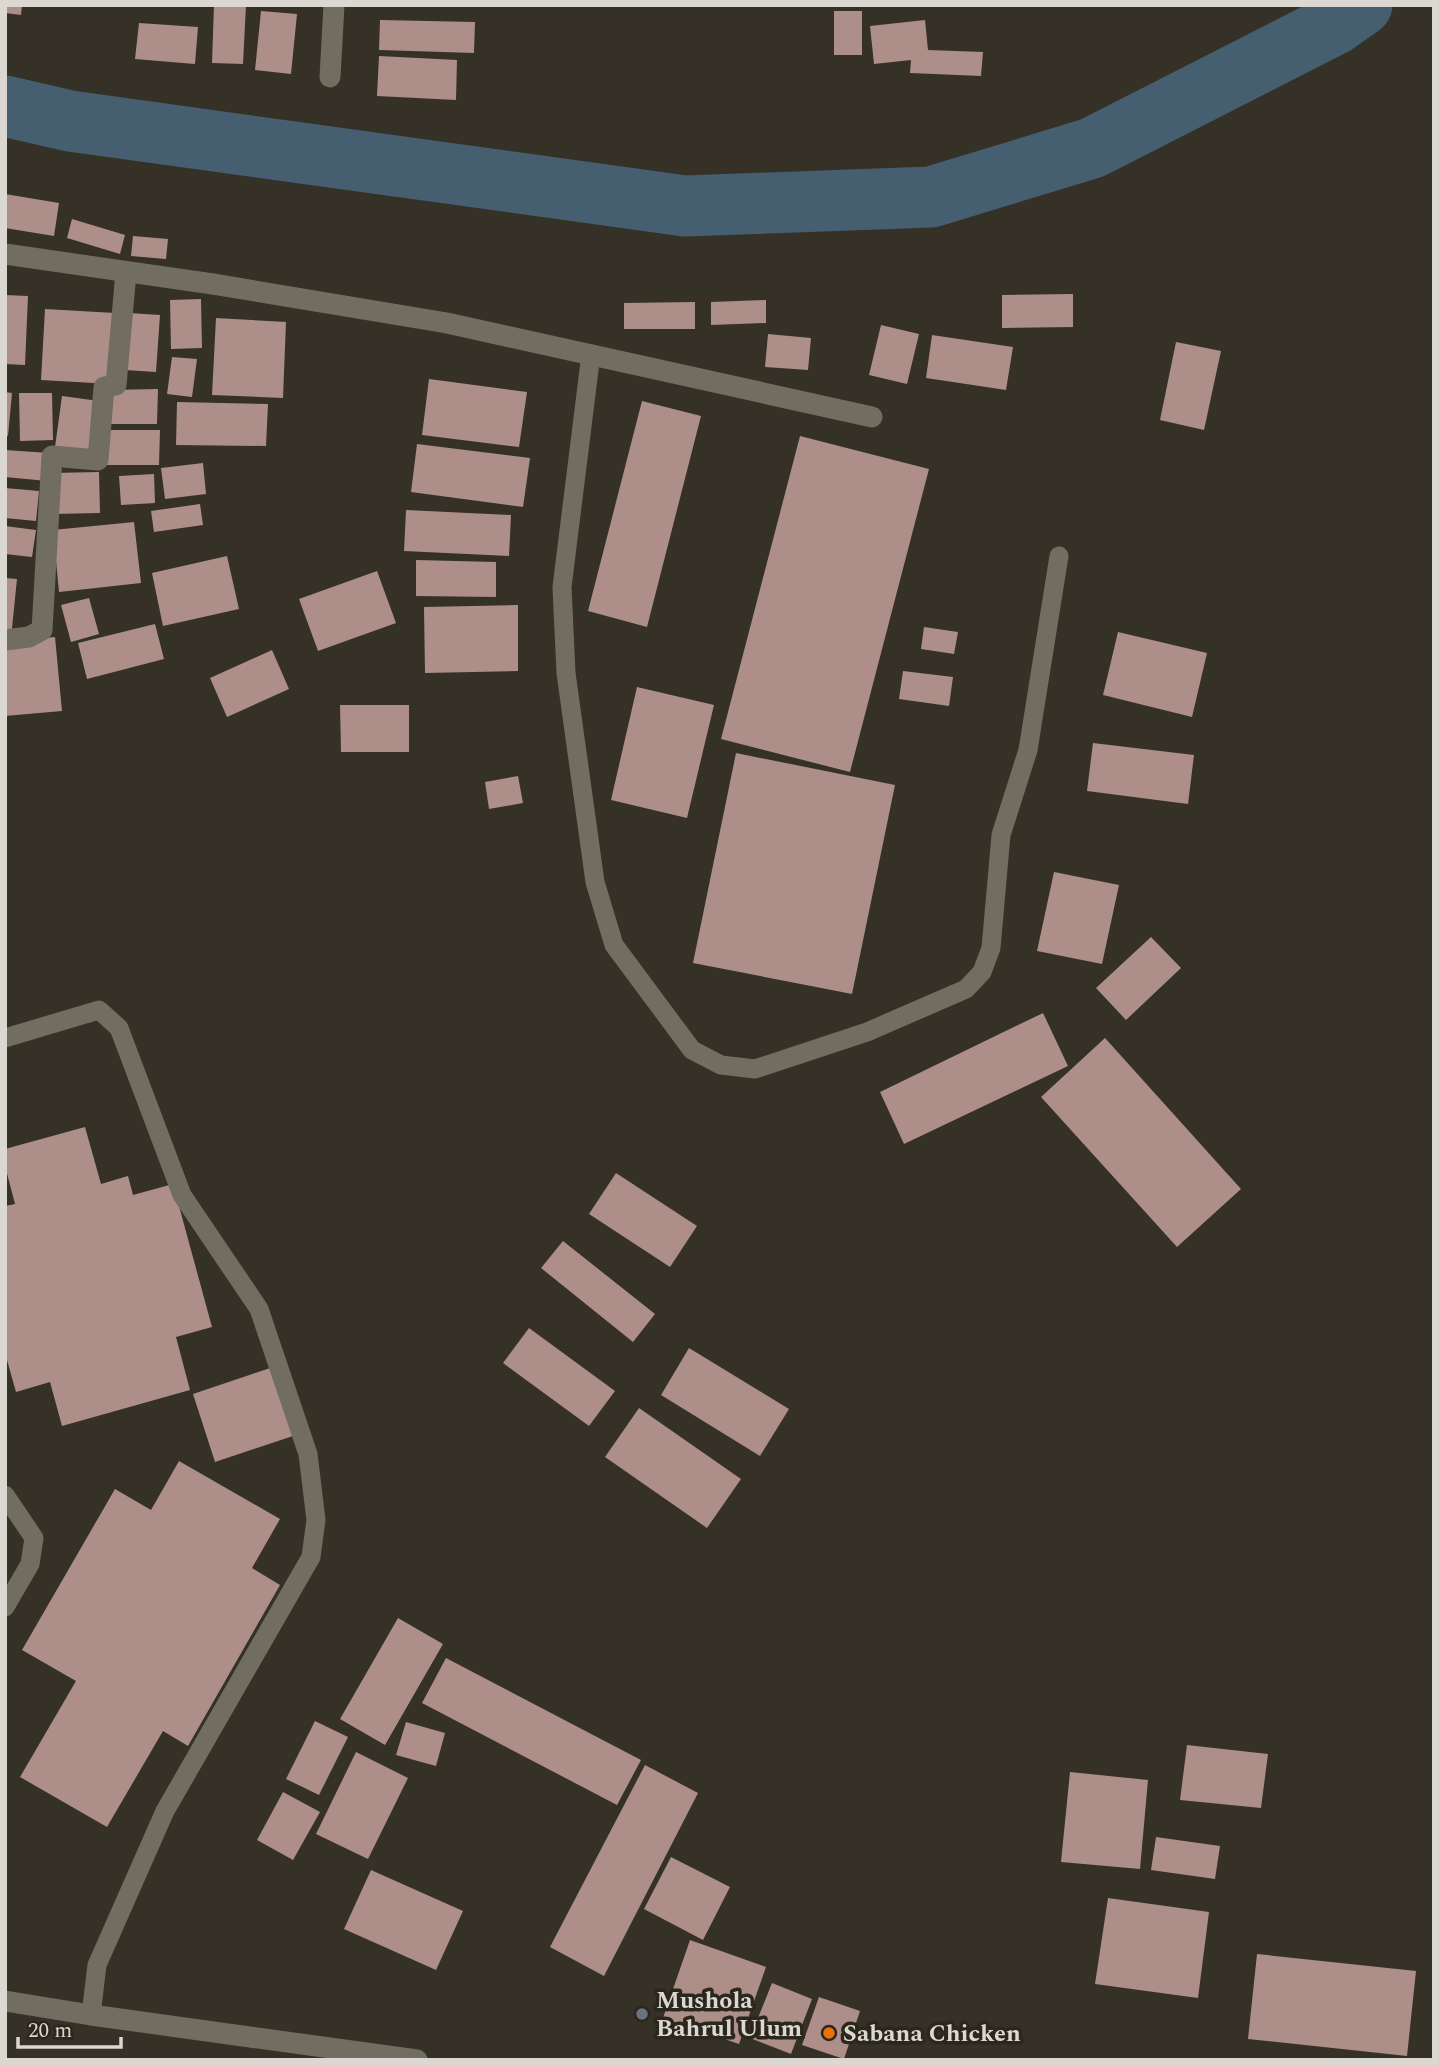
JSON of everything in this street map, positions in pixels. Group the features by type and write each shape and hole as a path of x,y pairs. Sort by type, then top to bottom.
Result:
{"street":[{"path":"330,77 334,5"},
{"path":"5,254 212,284 447,323 872,416"},
{"path":"5,640 29,637 42,630 52,456 98,460 104,387 116,385 126,272"},
{"path":"5,2001 368,2056 417,2060"}],"lane":[{"path":"591,354 562,587 566,673 595,882 614,945 692,1050 721,1065 755,1069 867,1032 966,989 982,972 991,948 1002,835 1028,750 1059,556"},
{"path":"5,1038 99,1010 119,1028 182,1195 259,1309 308,1454 316,1520 311,1557 166,1811 97,1965 91,2015"},
{"path":"5,1494 34,1538 30,1564 5,1607"}],"building":[{"path":"5,5 22,5 21,15 5,13"},
{"path":"214,5 246,5 243,64 212,63"},
{"path":"261,11 297,14 291,74 255,70"},
{"path":"834,11 862,11 862,55 834,55"},
{"path":"380,20 475,22 474,53 379,50"},
{"path":"925,20 928,50 983,52 981,76 910,73 911,60 874,64 870,26"},
{"path":"139,23 198,27 195,64 135,59"},
{"path":"379,56 457,60 456,100 377,96"},
{"path":"5,194 59,203 54,236 5,228"},
{"path":"72,219 125,235 120,254 67,238"},
{"path":"133,236 168,239 166,259 131,256"},
{"path":"1073,294 1073,327 1002,328 1002,295"},
{"path":"5,295 28,296 25,365 5,364"},
{"path":"201,299 202,348 171,349 170,300"},
{"path":"766,300 766,323 711,325 711,302"},
{"path":"695,302 695,329 624,329 624,303"},
{"path":"45,309 115,313 111,384 41,380"},
{"path":"129,313 160,315 156,372 125,370"},
{"path":"216,318 286,322 283,398 212,395"},
{"path":"881,325 919,334 907,384 869,375"},
{"path":"768,334 811,338 808,370 765,367"},
{"path":"932,335 1013,347 1006,390 926,378"},
{"path":"1176,342 1221,351 1204,430 1160,420"},
{"path":"172,357 197,359 192,397 167,394"},
{"path":"429,379 527,392 519,447 422,435"},
{"path":"158,389 157,424 109,424 109,390"},
{"path":"5,392 12,393 8,436 5,435"},
{"path":"19,393 52,393 53,440 20,441"},
{"path":"62,396 99,401 91,452 55,447"},
{"path":"642,401 701,416 647,627 588,611"},
{"path":"177,402 268,404 266,446 176,445"},
{"path":"105,430 160,430 159,465 105,465"},
{"path":"800,436 929,469 850,772 721,739"},
{"path":"417,444 530,458 523,507 411,492"},
{"path":"5,450 49,453 47,481 5,477"},
{"path":"203,463 206,494 165,499 161,468"},
{"path":"99,472 100,513 53,514 52,473"},
{"path":"154,474 155,503 121,505 119,476"},
{"path":"5,488 39,491 36,521 5,518"},
{"path":"200,504 203,525 154,532 151,511"},
{"path":"406,510 511,515 509,556 404,551"},
{"path":"134,522 141,583 59,592 53,530"},
{"path":"5,526 36,530 32,557 5,554"},
{"path":"227,556 239,609 163,626 152,573"},
{"path":"416,560 496,562 496,597 416,596"},
{"path":"377,571 396,623 318,651 299,599"},
{"path":"5,578 17,579 11,638 5,637"},
{"path":"89,598 99,634 71,642 61,605"},
{"path":"518,605 518,671 425,673 424,607"},
{"path":"155,624 164,659 87,679 78,643"},
{"path":"924,627 958,632 954,654 921,649"},
{"path":"1118,632 1207,653 1192,717 1103,695"},
{"path":"55,637 62,711 5,716 5,642"},
{"path":"272,650 289,689 227,717 210,678"},
{"path":"903,671 953,677 949,706 899,699"},
{"path":"637,687 714,705 687,818 611,800"},
{"path":"340,705 409,705 409,752 341,752"},
{"path":"1093,743 1194,755 1188,804 1087,791"},
{"path":"736,753 895,785 852,994 693,963"},
{"path":"518,776 523,803 489,809 485,782"},
{"path":"1054,872 1119,885 1102,964 1037,951"},
{"path":"1151,937 1181,968 1126,1020 1096,988"},
{"path":"1043,1013 1068,1066 904,1144 880,1092"},
{"path":"1105,1038 1241,1189 1177,1247 1041,1097"},
{"path":"85,1127 101,1184 128,1176 133,1195 173,1184 212,1327 176,1337 190,1390 62,1426 50,1382 16,1392 5,1353 5,1206 15,1204 5,1166 5,1149"},
{"path":"616,1173 697,1226 670,1267 589,1214"},
{"path":"563,1241 655,1314 633,1342 541,1268"},
{"path":"529,1328 615,1391 589,1426 503,1363"},
{"path":"689,1348 789,1409 760,1456 661,1395"},
{"path":"270,1368 293,1436 215,1462 193,1394"},
{"path":"639,1408 741,1479 707,1528 605,1457"},
{"path":"179,1461 280,1519 252,1568 280,1585 188,1746 163,1731 107,1827 20,1777 76,1681 22,1650 115,1489 151,1510"},
{"path":"398,1618 443,1644 385,1745 340,1719"},
{"path":"446,1658 641,1760 617,1805 422,1703"},
{"path":"315,1721 348,1737 319,1795 286,1779"},
{"path":"406,1722 445,1733 436,1766 396,1755"},
{"path":"1187,1745 1268,1754 1261,1808 1180,1800"},
{"path":"356,1752 408,1778 368,1859 316,1834"},
{"path":"645,1765 698,1793 604,1976 550,1947"},
{"path":"1070,1772 1148,1780 1140,1869 1061,1862"},
{"path":"283,1792 320,1812 293,1860 257,1840"},
{"path":"1156,1837 1220,1846 1215,1879 1151,1870"},
{"path":"671,1857 730,1887 703,1940 644,1909"},
{"path":"371,1870 463,1911 436,1970 344,1929"},
{"path":"1108,1898 1209,1912 1198,1998 1095,1984"},
{"path":"690,1940 766,1967 739,2044 663,2018"},
{"path":"1257,1954 1416,1971 1407,2056 1248,2039"},
{"path":"772,1983 812,1999 791,2054 750,2038"},
{"path":"819,1997 860,2011 844,2059 802,2045"}],"waterway":[{"path":"5,106 70,121 685,206 931,197 1092,148 1335,24 1362,5"}],"place":[{"name":"Mushola Bahrul Ulum","path":"642,2014"},
{"name":"Sabana Chicken","path":"829,2033"}]}
